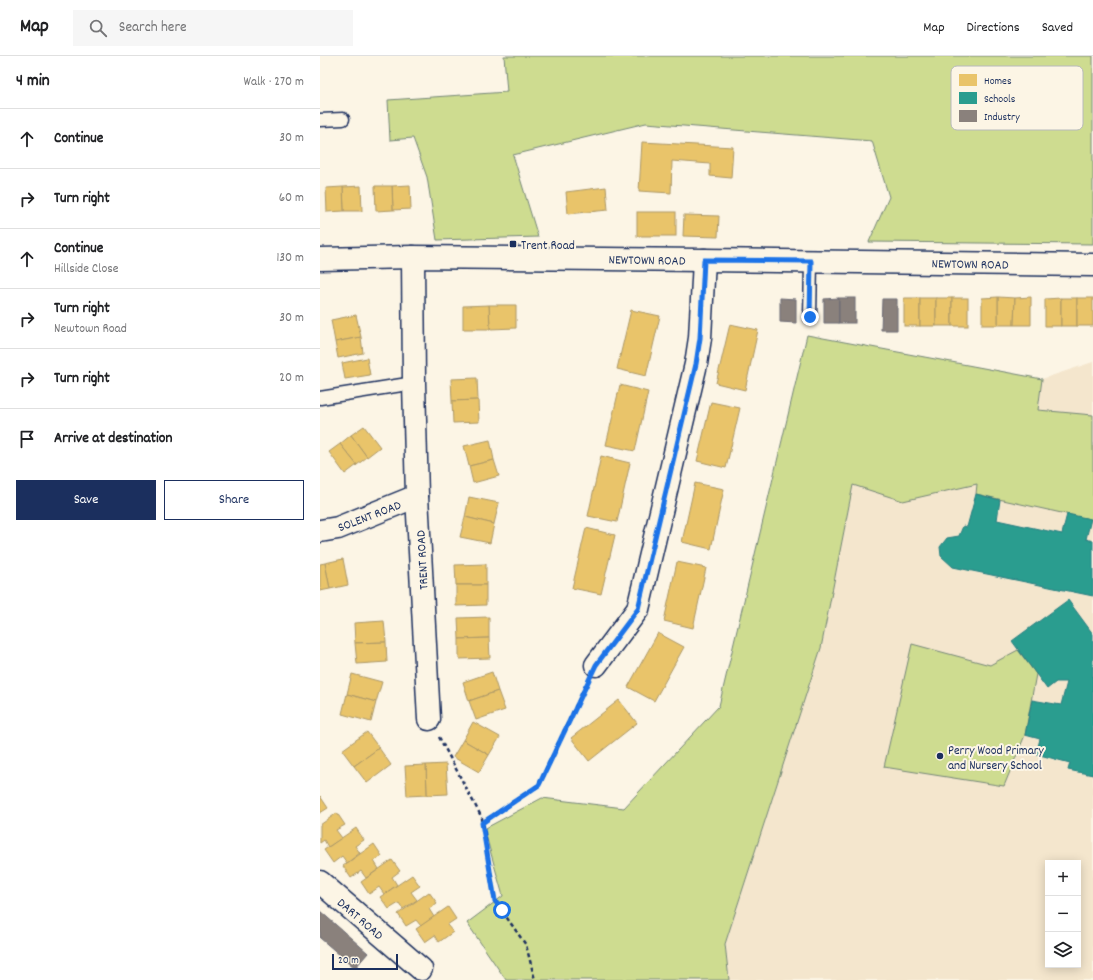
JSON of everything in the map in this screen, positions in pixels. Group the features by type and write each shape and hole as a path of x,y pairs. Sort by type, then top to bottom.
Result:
{"street":[{"name":"NEWTOWN ROAD","path":"320,259 413,257 1093,265"},
{"name":"TRENT ROAD","path":"413,257 417,496 430,719"},
{"path":"596,665 638,609 696,364 700,338 704,260"},
{"name":"SOLENT ROAD","path":"320,532 338,528 417,496"},
{"name":"DART ROAD","path":"320,882 421,969"}],"lane":[{"path":"320,120 343,119"},
{"path":"810,317 811,261"},
{"path":"320,398 414,383"}],"path":[{"path":"482,823 539,785 596,665"},
{"path":"430,719 482,818 495,901 526,945 536,980"}],"shaded area":[{"name":"Perry Wood Primary and Nursery School","path":"893,351 1042,379 1093,362 1093,980 729,980 725,944 821,648 853,485"}],"green space":[{"path":"504,56 1093,56 1093,244 869,242 889,197 872,141 646,123 513,155 538,237 437,240 427,177 413,138 390,140 388,100 507,92"},
{"path":"807,335 1042,379 1038,410 1093,415 1093,520 976,494 977,484 903,501 853,485 821,648 725,944 729,980 506,980 467,923 503,896 484,829 542,798 624,808 719,706"},
{"path":"912,644 990,665 1018,650 1036,674 1025,735 1004,786 884,767"}],"building: Homes":[{"path":"642,142 733,147 731,178 710,176 710,164 672,161 671,193 639,191"},
{"path":"410,185 411,209 393,210 392,186"},
{"path":"361,186 362,211 344,211 343,187"},
{"path":"375,186 392,186 393,210 376,211"},
{"path":"343,187 344,211 327,212 326,188"},
{"path":"606,187 608,210 568,214 566,192"},
{"path":"637,212 676,212 676,236 637,236"},
{"path":"684,215 719,216 718,237 683,236"},
{"path":"998,297 1015,298 1014,325 998,325"},
{"path":"998,297 998,325 982,325 982,298"},
{"path":"1031,297 1031,325 1014,325 1015,298"},
{"path":"904,298 920,298 920,326 904,326"},
{"path":"920,298 936,298 936,326 920,326"},
{"path":"936,298 952,298 952,326 936,326"},
{"path":"952,298 968,298 968,326 952,326"},
{"path":"1061,298 1061,326 1045,326 1045,299"},
{"path":"1061,298 1077,298 1077,326 1061,326"},
{"path":"1077,298 1093,298 1093,326 1077,326"},
{"path":"489,305 516,305 516,328 490,329"},
{"path":"489,305 490,329 463,329 463,306"},
{"path":"631,310 660,316 646,376 617,369"},
{"path":"356,315 361,337 335,342 331,320"},
{"path":"730,324 758,330 745,390 716,383"},
{"path":"361,337 363,353 338,358 335,342"},
{"path":"367,358 370,375 345,379 342,363"},
{"path":"477,378 478,400 452,401 451,379"},
{"path":"620,385 648,392 635,451 606,445"},
{"path":"478,400 479,422 453,423 452,401"},
{"path":"711,402 740,408 726,468 697,461"},
{"path":"364,426 380,447 367,457 351,435"},
{"path":"351,435 367,457 357,465 340,444"},
{"path":"490,440 494,460 469,466 464,446"},
{"path":"340,444 357,465 345,474 329,452"},
{"path":"601,456 630,463 617,522 588,516"},
{"path":"494,460 499,476 473,483 469,466"},
{"path":"695,483 724,489 711,549 682,542"},
{"path":"469,497 499,503 494,524 465,517"},
{"path":"465,517 494,524 490,543 460,537"},
{"path":"586,528 615,535 601,594 572,588"},
{"path":"343,559 348,585 330,589 325,563"},
{"path":"677,562 706,568 693,628 664,621"},
{"path":"325,563 330,589 320,591 320,564"},
{"path":"486,564 486,585 456,585 455,565"},
{"path":"456,585 486,585 486,605 456,606"},
{"path":"489,617 489,638 459,639 458,618"},
{"path":"384,621 386,642 355,643 354,623"},
{"path":"658,633 684,647 654,701 628,687"},
{"path":"489,638 490,658 459,659 459,639"},
{"path":"386,642 387,662 357,664 355,643"},
{"path":"492,672 498,691 469,701 463,682"},
{"path":"352,674 382,682 376,702 347,694"},
{"path":"498,691 505,710 476,720 469,701"},
{"path":"347,694 376,702 371,722 342,714"},
{"path":"619,700 637,723 589,761 571,738"},
{"path":"473,722 500,737 489,755 463,740"},
{"path":"367,732 379,748 354,766 342,750"},
{"path":"463,740 489,755 479,772 453,757"},
{"path":"379,748 391,765 367,783 354,766"},
{"path":"446,764 448,794 427,795 426,765"},
{"path":"426,765 427,795 407,796 405,766"},
{"path":"320,796 328,808 320,813"},
{"path":"337,813 345,825 336,830 342,838 328,847 324,840 320,843 320,825"},
{"path":"356,828 364,840 355,846 360,853 347,863 342,856 333,863 324,850"},
{"path":"374,844 382,856 374,861 379,869 366,878 361,871 351,878 343,866"},
{"path":"392,860 400,871 392,877 397,885 384,894 379,887 369,894 361,882"},
{"path":"412,875 420,886 411,892 417,900 403,909 399,903 389,909 380,897"},
{"path":"429,892 437,903 429,909 434,917 421,926 416,920 406,926 398,914"},
{"path":"448,907 456,919 447,925 453,932 439,942 435,935 425,942 416,929"}],"building: Schools":[{"path":"976,494 1000,500 997,520 1062,534 1067,514 1091,519 1086,539 1093,541 1093,596 953,567 941,556 940,547 947,538 959,536 963,526 967,527"},
{"path":"1068,600 1093,634 1093,775 1068,770 1070,763 1036,754 1040,739 1025,735 1032,700 1061,705 1067,682 1056,682 1047,689 1012,641"}],"building: Industry":[{"path":"780,298 796,299 796,323 780,322"},
{"path":"839,298 839,323 824,323 824,299"},
{"path":"839,298 855,298 855,323 839,323"},
{"path":"882,299 897,299 897,330 881,330"},
{"path":"320,911 368,953 355,968 320,938"}],"place":[{"name":"Trent Road","path":"513,244"},
{"name":"Perry Wood Primary and Nursery School","path":"940,756"}],"route":[{"path":"502,910 495,901 482,823 539,785 596,665 638,609 696,364 700,338 704,260 811,261 810,317"}]}
